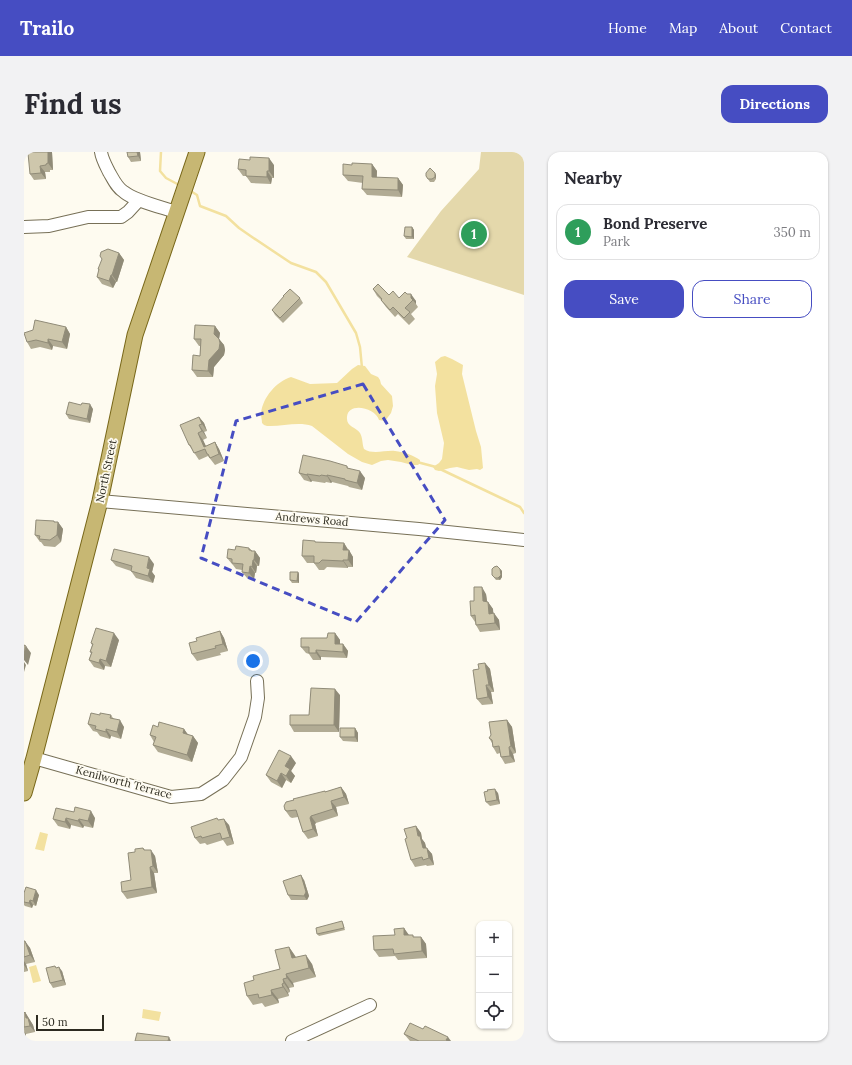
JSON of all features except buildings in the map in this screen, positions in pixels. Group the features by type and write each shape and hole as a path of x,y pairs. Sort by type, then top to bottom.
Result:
{"main road":[{"name":"North Street","path":"24,793 100,501 135,335 197,152"}],"street":[{"path":"101,152 104,162 114,182 124,193 139,200 176,212"},
{"path":"24,227 49,226 88,217 121,217 139,200"},
{"name":"Andrews Road","path":"100,501 419,528 524,540"},
{"name":"Kenilworth Terrace","path":"34,758 170,797 201,794 224,780 241,757 255,717 258,698 257,682"},
{"path":"292,1041 370,1005"}],"highlighted area":[{"path":"363,384 445,520 356,622 201,558 236,421"}],"shaded area":[{"path":"481,152 524,152 524,295 407,257 441,211 479,169"},
{"path":"445,356 463,365 462,374 481,447 483,468 480,470 469,470 457,467 439,471 435,470 433,467 442,459 444,443 437,413 435,386 437,374 435,362 441,357"},
{"path":"358,365 365,366 371,374 378,377 381,384 392,396 393,406 391,413 385,421 379,420 373,412 368,410 362,408 352,409 347,417 348,423 360,433 364,449 371,452 395,451 405,453 420,460 418,465 388,460 372,465 362,462 348,454 312,426 295,424 267,426 262,423 261,413 264,401 275,386 280,382 291,377 310,384 337,383"},
{"path":"40,832 48,834 44,851 35,849"},
{"path":"36,965 41,981 33,983 29,967"},
{"path":"143,1009 161,1012 159,1021 142,1018"}],"waterway":[{"path":"161,152 160,171 166,178 181,186"},
{"path":"189,190 197,195 200,206 226,216 239,228 291,263 316,272 326,282 356,333 360,347 362,368"},
{"path":"417,462 436,467"},
{"path":"440,469 520,507 524,513"}],"place":[{"name":"Bond Preserve","path":"474,234"}]}
